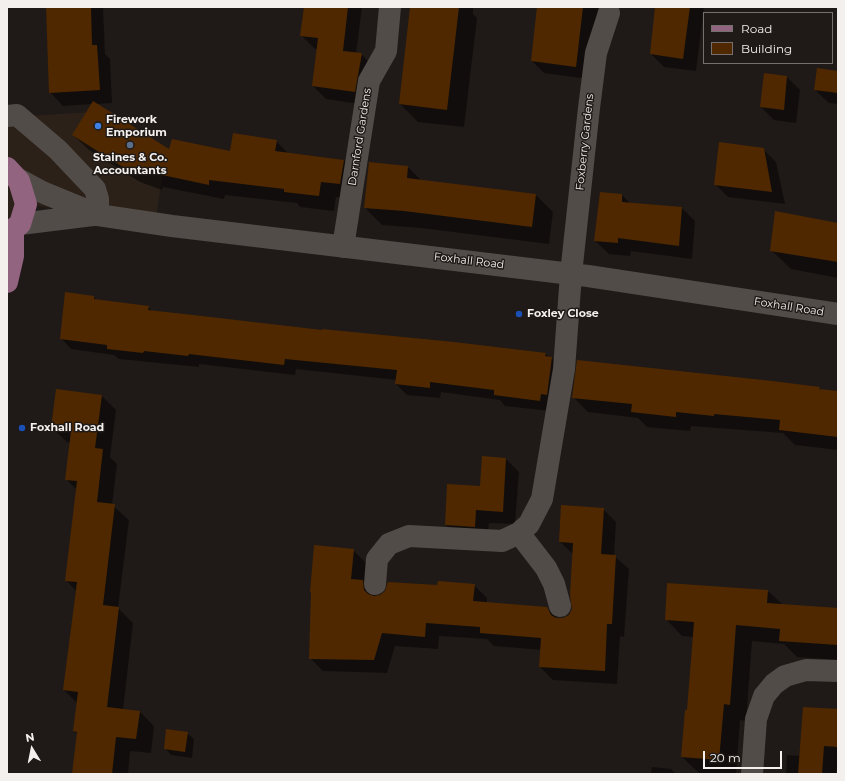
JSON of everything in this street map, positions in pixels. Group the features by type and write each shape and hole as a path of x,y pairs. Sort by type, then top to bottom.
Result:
{"main road":[{"path":"7,282 13,256 13,230 26,204 11,169"}],"street":[{"name":"Darnford Gardens","path":"343,246 369,81 386,51 390,7"},
{"name":"Foxberry Gardens","path":"571,274 596,53 609,13"},
{"path":"7,116 17,114 58,150 95,189 98,199 98,215"},
{"name":"Foxhall Road","path":"11,169 42,192 98,215 172,226 571,274 838,314"},
{"name":"Foxhall Road","path":"13,230 98,215"},
{"path":"375,584 377,559 389,544 409,536 502,541 519,533 529,524 542,499 564,368 571,274"},
{"path":"519,533 546,568 554,584 560,606"},
{"path":"752,774 756,719 764,696 774,684 785,676 806,670 838,671"}],"shaded area":[{"path":"111,111 165,159 155,224 27,204 7,260 7,117"}],"building":[{"path":"46,7 91,7 92,45 97,45 100,90 49,93"},
{"path":"304,7 348,7 343,51 362,53 355,92 312,86 318,38 300,36"},
{"path":"410,7 459,7 447,110 399,104"},
{"path":"537,7 583,7 576,67 531,61"},
{"path":"655,7 690,7 683,59 650,54"},
{"path":"817,68 838,71 838,93 814,90"},
{"path":"764,73 787,76 784,110 760,107"},
{"path":"93,101 169,149 172,139 230,151 233,133 277,140 275,151 344,160 340,184 321,182 319,196 284,192 284,189 209,180 209,185 148,172 147,175 123,167 72,135"},
{"path":"719,142 764,148 772,192 714,185"},
{"path":"369,162 408,166 407,178 536,194 532,227 404,211 364,208"},
{"path":"600,192 622,194 622,202 682,207 679,246 618,238 618,243 594,241"},
{"path":"775,211 838,223 838,262 770,251"},
{"path":"65,292 94,296 94,299 149,306 148,310 546,353 545,356 552,357 547,395 541,394 540,401 494,395 494,390 430,382 430,388 395,384 397,370 285,359 284,365 189,354 188,356 144,351 143,353 107,349 107,345 60,339"},
{"path":"577,360 772,381 820,387 819,389 838,391 838,437 779,430 780,420 676,412 676,417 631,412 632,404 572,398"},
{"path":"56,389 102,395 95,448 103,449 97,502 115,504 103,605 119,607 107,707 140,711 136,739 116,737 112,774 72,774 77,732 73,731 78,692 63,690 77,582 65,581 77,481 65,480 71,431 51,428"},
{"path":"482,456 506,458 503,512 476,510 475,527 445,525 447,484 480,486"},
{"path":"561,505 604,508 601,554 616,555 612,624 607,624 605,671 539,667 541,638 480,633 480,627 426,623 425,637 382,633 374,660 309,659 310,592 314,545 354,549 351,579 363,580 364,590 368,594 374,596 380,595 385,591 388,582 437,585 438,581 475,584 473,601 547,607 551,615 556,618 563,618 569,615 572,609 570,595 573,543 559,542"},
{"path":"667,583 768,590 767,603 838,608 838,645 779,641 780,629 736,625 730,705 724,704 719,760 681,757 685,710 687,710 694,622 665,620"},
{"path":"803,707 838,709 838,747 824,746 822,774 798,774"},
{"path":"166,729 188,732 185,752 164,749"}],"place":[{"name":"Firework Emporium","path":"98,126"},
{"name":"Staines & Co. Accountants","path":"130,145"},
{"name":"Foxley Close","path":"519,314"},
{"name":"Foxhall Road","path":"22,428"}]}
